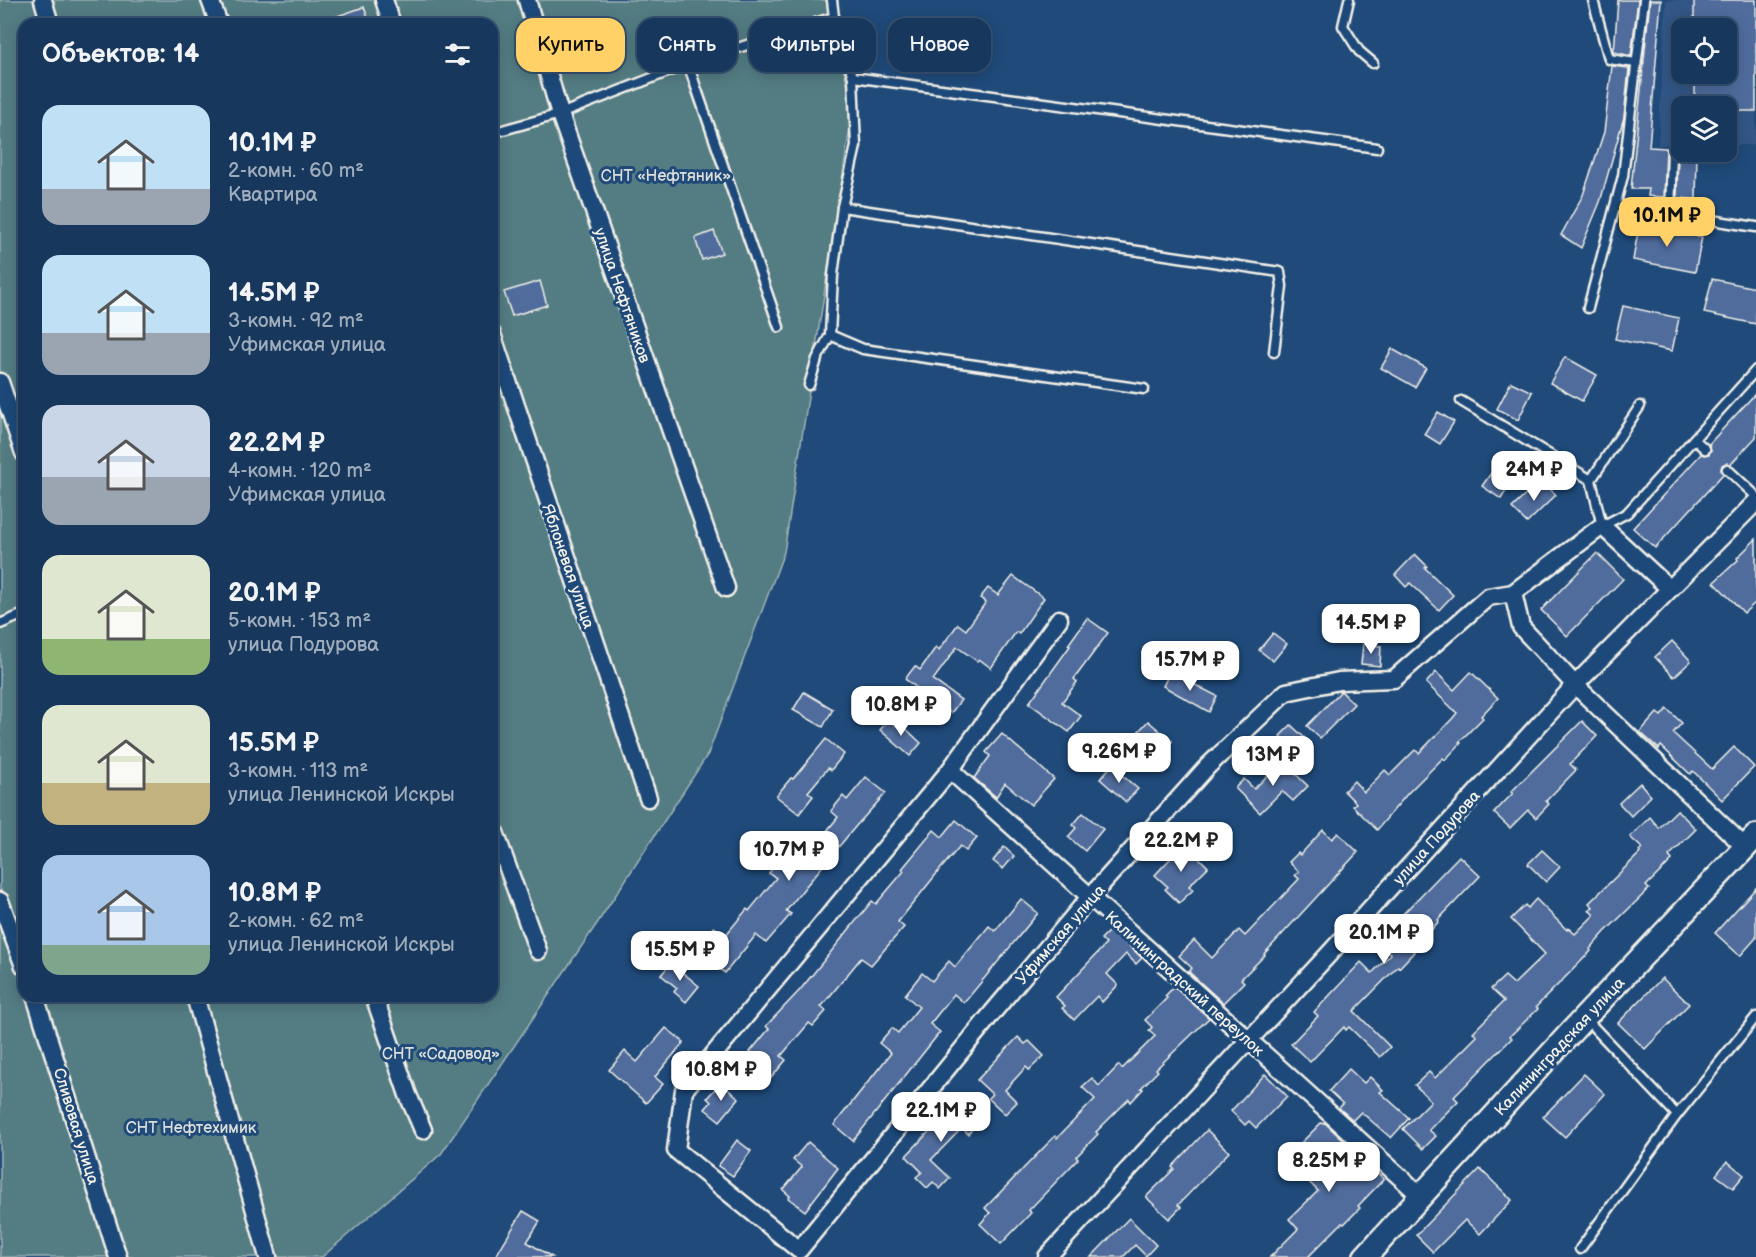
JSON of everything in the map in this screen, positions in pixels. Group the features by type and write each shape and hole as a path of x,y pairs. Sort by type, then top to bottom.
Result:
{"street":[{"path":"43,0 48,18"},
{"path":"210,0 217,18"},
{"path":"384,0 390,18"},
{"name":"улица Нефтяников","path":"527,0 560,114 726,588"},
{"path":"0,382 18,435"},
{"name":"Яблоневая улица","path":"499,382 648,798"},
{"name":"улица Подурова","path":"1047,1257 1575,685 1756,502"},
{"path":"1602,526 1670,590"},
{"name":"Уфимская улица","path":"950,770 684,1090 676,1150 739,1201 798,1254 993,1012 1090,897 1208,765 1286,692 1339,681 1394,680 1488,597 1513,593 1602,526"},
{"path":"1513,593 1521,627 1575,685 1750,841"},
{"path":"950,770 1059,619"},
{"name":"Калининградский переулок","path":"950,770 1421,1196"},
{"path":"498,841 538,951"},
{"name":"Калининградская улица","path":"1365,1257 1750,841"},
{"path":"0,901 18,950"},
{"name":"Сливовая улица","path":"37,1002 118,1257"},
{"path":"197,1002 268,1257"},
{"path":"376,1002 408,1095 423,1130"}],"lane":[{"path":"809,385 817,359 830,336 833,275 842,207 856,146 853,77 834,17 832,0"},
{"path":"1349,0 1343,26 1359,51 1373,63"},
{"path":"1593,0 1609,59 1636,63"},
{"path":"1588,308 1623,176 1644,0"},
{"path":"737,48 834,17"},
{"path":"498,130 560,114 668,72"},
{"path":"691,72 779,327"},
{"path":"853,77 1377,148"},
{"path":"1670,213 1672,162"},
{"path":"1616,205 1756,227"},
{"path":"842,207 1280,272 1282,286 1274,352"},
{"path":"830,336 863,349 1144,389"},
{"path":"1461,401 1591,480 1602,526 1627,513 1756,370"},
{"path":"1591,480 1640,406"},
{"path":"1694,439 1705,449"},
{"path":"1726,469 1756,496"},
{"path":"0,624 18,616"},
{"path":"1580,1248 1677,1115 1756,1017"},
{"path":"1584,1018 1677,1115"}],"shaded area":[{"path":"1666,0 1756,0 1756,145 1737,145 1737,96 1671,96 1671,145 1658,145"}],"green space":[{"path":"0,0 826,0 831,18 749,18 749,72 844,72 850,94 850,128 784,552 708,754 441,1154 322,1257 0,1257"}],"building":[{"path":"1618,0 1638,0 1631,56 1614,52"},
{"path":"1650,0 1661,0 1649,147 1666,148 1664,197 1648,196 1649,189 1631,189"},
{"path":"1694,0 1756,0 1756,111 1737,111 1737,96 1695,96 1695,84 1737,84 1737,18 1694,18"},
{"path":"364,7 368,18 332,18"},
{"path":"1612,66 1629,68 1624,117 1600,202 1581,248 1561,235 1583,195 1604,132"},
{"path":"1678,162 1697,162 1696,199 1677,198"},
{"path":"1639,225 1702,237 1695,272 1633,260"},
{"path":"714,231 722,253 702,260 695,238"},
{"path":"1712,279 1756,288 1756,324 1704,313"},
{"path":"540,281 547,305 512,316 504,292"},
{"path":"1623,306 1679,318 1672,351 1615,339"},
{"path":"1392,349 1426,368 1415,387 1381,368"},
{"path":"1565,357 1597,375 1582,401 1550,383"},
{"path":"1511,382 1532,392 1518,420 1497,409"},
{"path":"1756,393 1756,437 1731,464 1722,465 1723,474 1655,548 1633,528 1701,454 1709,454 1711,450 1709,444"},
{"path":"1438,412 1454,422 1440,444 1424,434"},
{"path":"1505,453 1523,465 1501,499 1482,486"},
{"path":"1541,480 1556,495 1527,523 1512,508"},
{"path":"1756,539 1756,602 1744,613 1714,582"},
{"path":"1597,553 1623,579 1567,636 1541,610"},
{"path":"1415,554 1427,566 1425,568 1453,595 1439,610 1410,583 1406,587 1395,575"},
{"path":"1013,576 1044,598 991,668 957,647 933,680 961,700 951,713 905,679 915,666 920,670 936,647 939,650 958,624 966,630 986,602 980,598 988,588 998,595"},
{"path":"1087,618 1108,633 1074,679 1077,682 1062,702 1081,716 1069,732 1029,703"},
{"path":"1273,633 1287,644 1273,661 1259,650"},
{"path":"1672,641 1691,661 1674,677 1655,657"},
{"path":"1363,644 1381,646 1380,666 1361,664"},
{"path":"1170,672 1217,696 1209,712 1163,686"},
{"path":"1436,672 1454,690 1471,672 1498,698 1481,716 1483,718 1459,742 1461,743 1408,793 1377,830 1353,806 1356,803 1344,791 1354,781 1364,792 1385,770 1390,775 1415,750 1419,753 1457,713 1426,683"},
{"path":"1341,691 1354,704 1320,738 1307,726"},
{"path":"804,692 833,709 823,727 793,710"},
{"path":"1667,709 1682,723 1673,733 1712,769 1734,747 1754,767 1722,800 1693,771 1690,774 1661,746 1659,749 1640,732 1657,713 1661,716"},
{"path":"889,720 898,727 901,724 921,743 910,756 880,730"},
{"path":"1148,721 1172,741 1158,758 1149,749 1152,745 1138,732"},
{"path":"1582,721 1597,736 1570,764 1576,770 1546,801 1549,804 1536,818 1528,810 1510,828 1494,813 1513,793 1511,792"},
{"path":"1291,725 1308,741 1294,756 1282,744 1285,741 1280,736"},
{"path":"1002,734 1054,779 1031,805 1005,783 996,797 974,778 990,756 986,752"},
{"path":"826,739 844,754 831,770 828,768 808,792 813,796 799,814 776,796"},
{"path":"1282,761 1308,786 1293,801 1282,791 1260,813 1235,788 1244,779 1254,789"},
{"path":"1111,766 1138,789 1126,802 1100,779"},
{"path":"866,777 886,793 786,911 791,914 766,943 756,935 725,973 696,949 714,927 725,936 747,909 749,911 776,878 769,873 791,845 806,857 838,817 831,811 843,796 847,800"},
{"path":"1640,783 1651,796 1631,816 1619,803"},
{"path":"1677,810 1696,829 1669,856 1672,860 1646,886 1649,889 1605,932 1590,949 1591,951 1510,1036 1512,1038 1454,1097 1458,1101 1429,1130 1436,1136 1423,1149 1403,1129 1431,1101 1415,1085 1429,1072 1435,1078 1477,1036 1473,1032 1504,1001 1491,989 1505,976 1514,984 1545,954 1511,919 1525,905 1528,908 1536,899 1567,930 1568,928 1575,934 1594,915 1589,910 1593,907 1589,903 1640,853 1642,848 1630,837 1650,817 1659,828"},
{"path":"1083,813 1103,829 1085,851 1068,837 1076,828 1073,825"},
{"path":"956,820 977,838 966,851 960,846 938,872 898,922 904,927 871,965 861,958 821,1007 826,1011 813,1026 809,1023 781,1056 786,1060 771,1078 748,1059 752,1054 750,1052 769,1029 766,1026 800,990 872,901 876,904 934,830 942,837"},
{"path":"1323,830 1332,839 1338,833 1358,852 1241,979 1244,982 1223,1003 1189,972 1192,968 1179,956 1194,940 1212,958 1239,930 1245,936 1299,879 1295,875 1299,872 1289,862 1298,853 1300,855"},
{"path":"1182,846 1189,853 1191,850 1208,867 1189,886 1193,890 1179,903 1165,889 1168,887 1155,875"},
{"path":"1004,847 1014,856 1003,869 993,861"},
{"path":"1542,850 1560,867 1546,882 1528,864"},
{"path":"1459,856 1480,876 1438,920 1414,952 1354,1011 1390,1047 1380,1057 1349,1027 1346,1030 1344,1027 1310,1062 1291,1044 1318,1016 1314,1012 1361,962 1372,973 1391,954 1380,943 1402,921 1399,918"},
{"path":"1756,888 1756,938 1740,956 1715,933"},
{"path":"1021,899 1038,913 964,1003 954,994 930,1024 940,1032 853,1141 834,1125 891,1053 879,1043 892,1028 898,1033 919,1007 905,995 922,973 932,981 949,961 955,967 989,926 995,931"},
{"path":"1111,929 1142,958 1136,964 1126,954 1107,974 1118,985 1102,1002 1097,996 1074,1020 1062,1008 1065,1006 1056,997 1106,944 1101,939"},
{"path":"671,963 699,986 686,1002 674,992 677,988 661,975"},
{"path":"1662,978 1689,1004 1645,1049 1618,1023"},
{"path":"1174,987 1209,1018 1156,1069 1158,1071 1131,1102 1129,1099 1096,1132 1098,1134 1076,1157 1078,1159 1029,1210 1031,1213 1001,1244 980,1224 990,1213 985,1208 1055,1136 1057,1138 1095,1099 1082,1087 1092,1078 1099,1086 1119,1065 1122,1069 1155,1036 1149,1031 1152,1027 1145,1020 1167,998 1165,996"},
{"path":"666,1028 684,1042 655,1077 663,1084 646,1103 609,1070 625,1051 637,1062"},
{"path":"1018,1037 1025,1044 1029,1041 1044,1056 1029,1070 1026,1067 1005,1090 1017,1102 1005,1114 988,1098 992,1094 977,1080"},
{"path":"1349,1069 1364,1083 1370,1077 1383,1090 1380,1092 1409,1118 1391,1138 1361,1112 1353,1120 1339,1108 1343,1104 1329,1091"},
{"path":"1265,1074 1287,1096 1256,1128 1249,1121 1245,1125 1231,1111"},
{"path":"1584,1074 1605,1094 1565,1137 1543,1117"},
{"path":"720,1083 739,1098 720,1121 705,1109 711,1102 707,1098"},
{"path":"960,1099 981,1119 968,1134 962,1128 931,1160 950,1178 940,1189 933,1182 927,1188 916,1177 922,1172 906,1156"},
{"path":"1321,1123 1325,1123 1384,1179 1358,1206 1360,1208 1308,1257 1270,1257 1298,1229 1289,1219 1318,1191 1308,1181 1324,1165 1301,1143"},
{"path":"1207,1130 1229,1152 1178,1205 1181,1207 1169,1219 1146,1197 1174,1169 1172,1167"},
{"path":"737,1140 751,1151 733,1176 718,1166"},
{"path":"808,1142 838,1168 805,1211 788,1198 790,1196 783,1190 802,1167 793,1160"},
{"path":"1727,1161 1744,1175 1733,1188 1716,1175"},
{"path":"1480,1169 1512,1200 1480,1234 1465,1220 1433,1252 1416,1235"},
{"path":"523,1211 540,1221 527,1242 552,1257 495,1257"},
{"path":"1129,1218 1156,1245 1146,1256 1135,1245 1123,1257 1091,1257"}],"park label":[{"name":"СНТ «Нефтяник»","path":"666,175"},
{"name":"СНТ «Садовод»","path":"441,1053"},
{"name":"СНТ Нефтехимик","path":"191,1127"}]}
